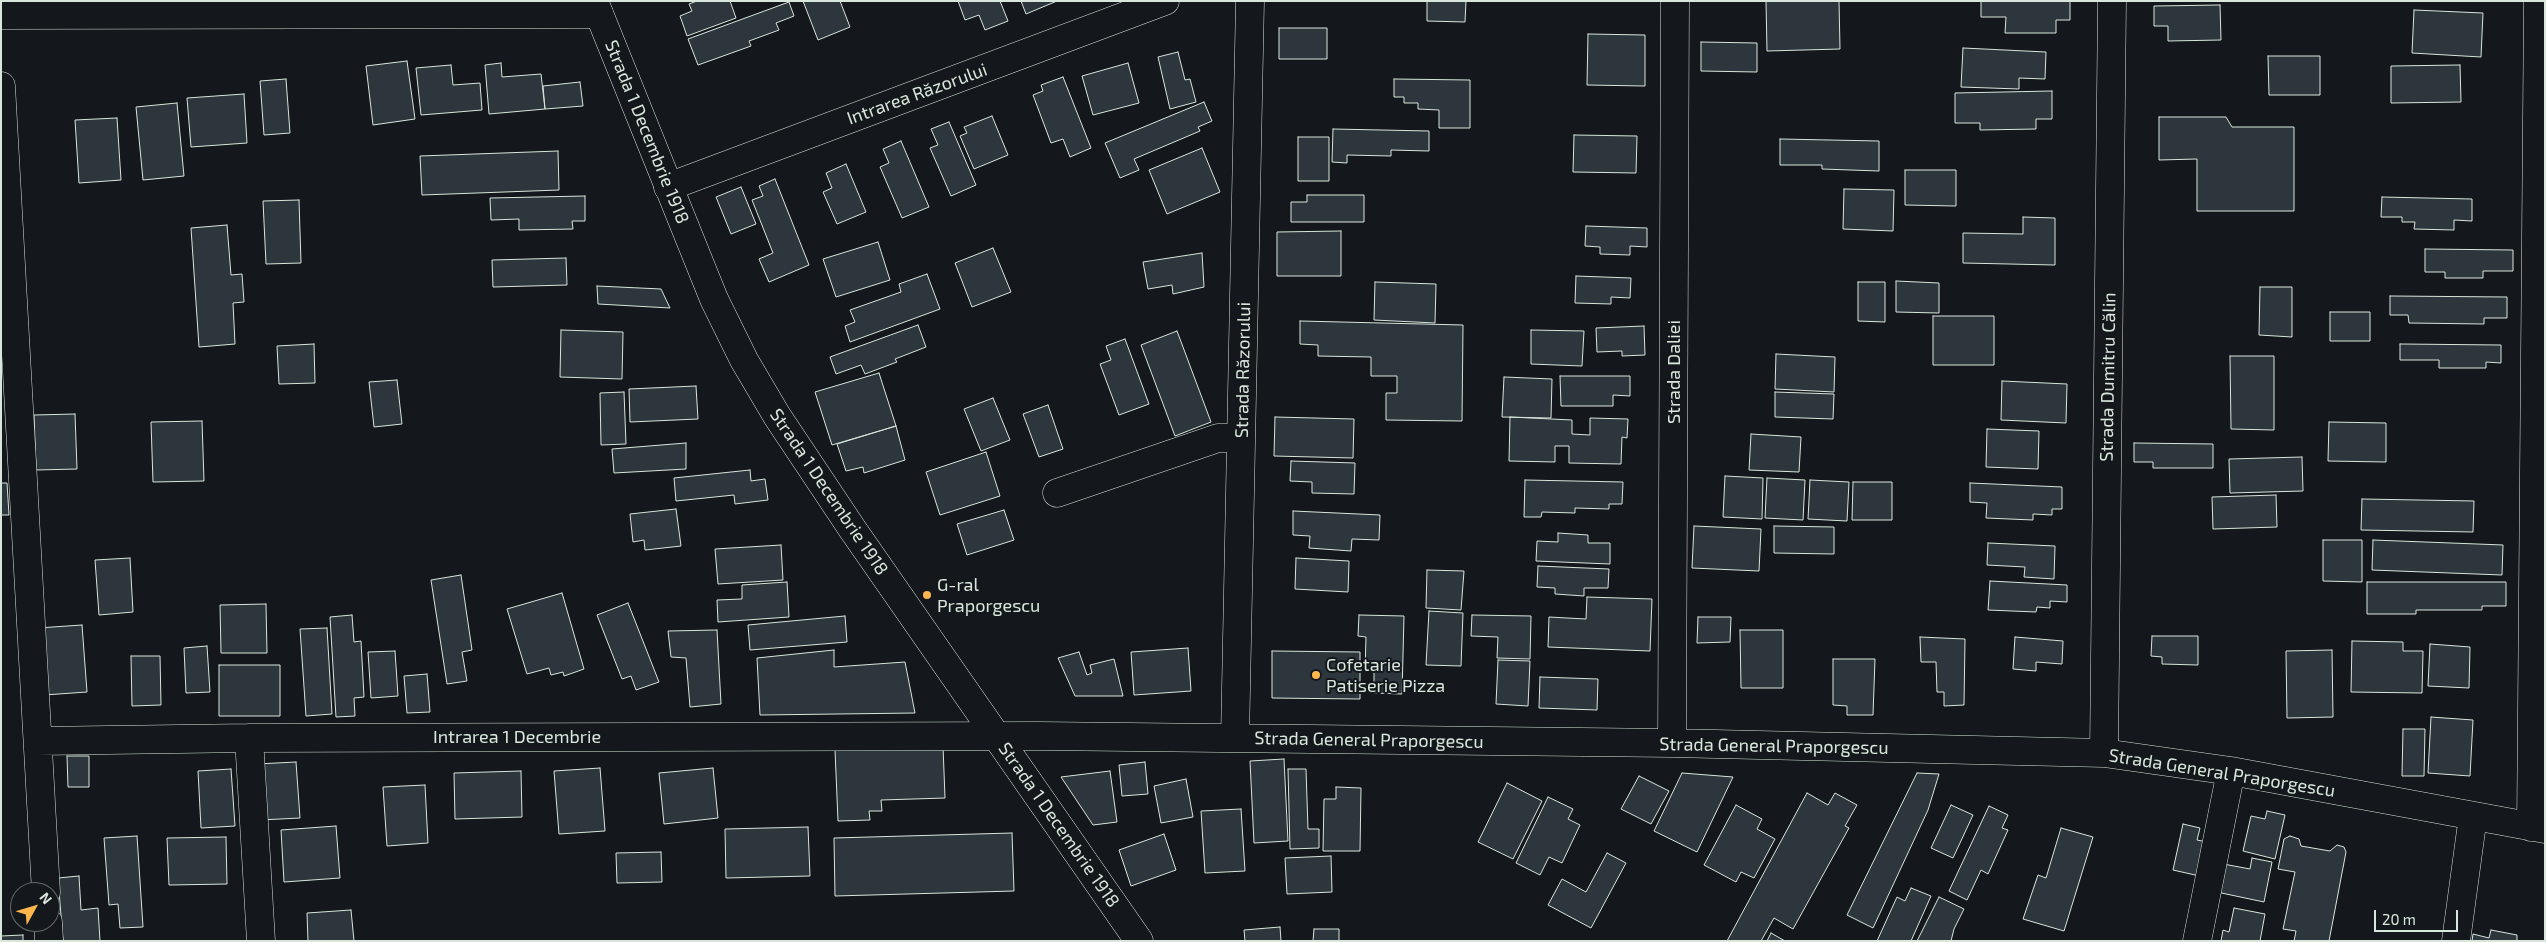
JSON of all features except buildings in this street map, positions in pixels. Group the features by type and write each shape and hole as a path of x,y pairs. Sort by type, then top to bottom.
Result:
{"street":[{"name":"Intrarea Răzorului","path":"668,187 1166,1"},
{"name":"Strada Răzorului","path":"1235,738 1250,1"},
{"name":"Strada Daliei","path":"1672,744 1675,1"},
{"name":"Strada Dumitru Călin","path":"2104,753 2112,1"},
{"path":"2538,1 2538,828"},
{"path":"1,15 48,8 597,8"},
{"name":"Strada 1 Decembrie 1918","path":"597,8 714,298 744,360 772,408 853,530 1139,941"},
{"path":"1,86 45,882"},
{"path":"1057,493 1218,438 1241,438"},
{"name":"Strada General Praporgescu","path":"996,736 1672,744 2104,753 2231,771 2538,828"},
{"name":"Intrarea 1 Decembrie","path":"38,741 249,738 996,736"},
{"path":"249,738 261,941"},
{"path":"2197,941 2231,771"},
{"path":"2456,941 2473,816"}],"place":[{"name":"G-ral Praporgescu","path":"927,595"},
{"name":"Cofetarie Patiserie Pizza","path":"1316,675"}]}
